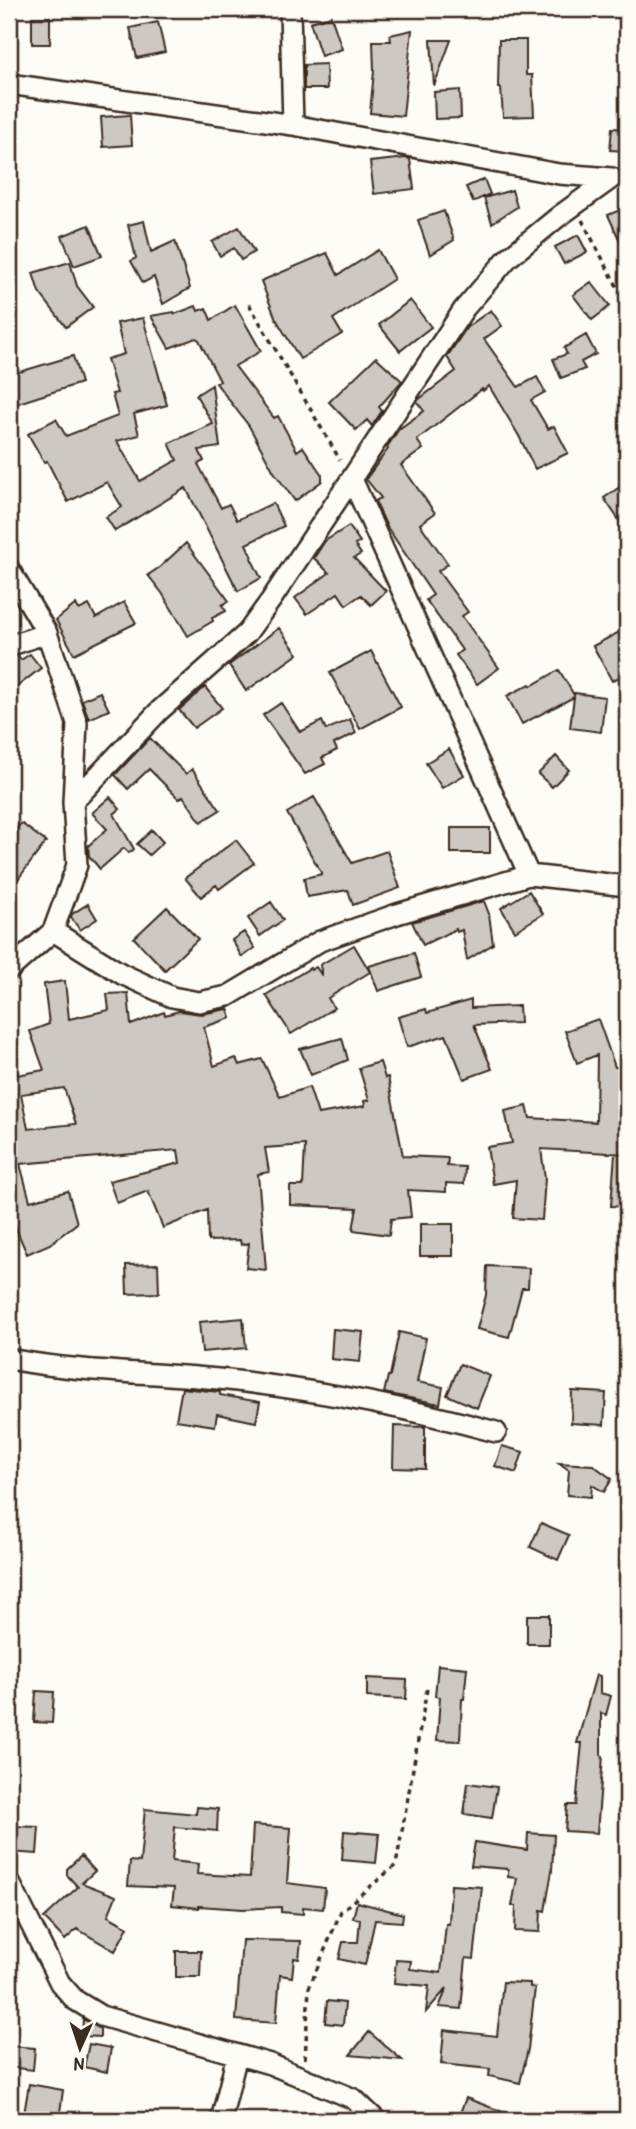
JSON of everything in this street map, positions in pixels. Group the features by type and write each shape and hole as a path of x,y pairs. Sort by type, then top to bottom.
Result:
{"street":[{"path":"290,9 293,124"},
{"path":"9,84 293,124 559,174 612,178 508,258 464,309 352,480 247,633 159,712 73,802"},
{"path":"352,480 529,875"},
{"path":"9,569 47,633 77,723 73,802 77,865 53,931 9,970"},
{"path":"9,646 47,633"},
{"path":"53,931 122,974 172,997 198,1002 228,996 320,942 397,914 529,875 627,886"},
{"path":"9,1359 121,1372 227,1380 312,1392 416,1410 496,1432"},
{"path":"9,1881 60,1983 75,2000 102,2016 270,2064 354,2099 376,2120"},
{"path":"221,2120 237,2055"}],"path":[{"path":"574,205 627,305"},
{"path":"249,304 352,480"},
{"path":"303,2078 309,1988 341,1911 396,1865 427,1689"}],"building":[{"path":"331,16 342,49 321,56 310,22"},
{"path":"32,17 50,17 50,44 32,44"},
{"path":"158,22 165,52 137,58 130,28"},
{"path":"412,30 403,116 370,113 374,71 373,41 391,41 390,35"},
{"path":"431,40 451,40 434,86"},
{"path":"499,40 526,40 526,75 532,75 534,116 503,117 501,88 498,88"},
{"path":"326,64 327,89 304,89 304,65"},
{"path":"460,90 461,118 435,119 434,92"},
{"path":"130,115 132,145 103,147 101,117"},
{"path":"612,128 627,129 627,151 610,150"},
{"path":"410,159 414,189 374,194 370,162"},
{"path":"484,179 490,194 473,202 466,187"},
{"path":"512,190 517,207 492,223 484,198"},
{"path":"627,207 627,256 608,215"},
{"path":"444,211 454,240 430,255 418,220"},
{"path":"144,221 151,252 175,241 190,288 163,304 154,277 143,283 131,261 136,258 128,225"},
{"path":"89,225 102,256 74,266 62,236"},
{"path":"239,227 254,252 241,260 234,248 220,256 212,242"},
{"path":"578,235 587,252 564,264 555,247"},
{"path":"378,250 394,279 333,319 342,334 300,359 276,319 261,281 327,253 338,275"},
{"path":"70,262 77,286 93,307 66,327 39,292 33,273"},
{"path":"591,282 610,306 592,320 573,295"},
{"path":"410,300 431,327 400,351 379,325"},
{"path":"235,305 261,351 235,366 274,418 278,416 297,451 303,447 322,475 322,481 295,501 274,472 249,426 216,383 220,381 199,340 196,338 169,348 151,316 175,314 196,306 198,311 206,308 211,320"},
{"path":"491,310 502,326 484,339 518,387 537,377 545,392 531,400 548,429 554,426 568,453 535,469 489,386 417,440 423,449 401,465 435,513 420,524 448,564 438,571 468,612 462,616 499,668 477,684 456,655 462,650 426,600 433,595 387,527 375,501 381,498 366,479 399,429 424,411 418,400 456,371 447,357 467,327"},
{"path":"143,318 167,405 134,414 139,435 117,441 140,481 177,460 169,443 213,424 196,395 212,385 220,447 199,450 204,461 198,464 221,508 229,504 237,520 273,503 284,526 246,544 261,578 238,591 186,488 115,531 106,517 122,507 107,482 68,502 47,461 44,462 28,434 56,419 66,436 118,416 112,394 117,393 107,359 124,354 117,323"},
{"path":"586,335 596,354 581,362 585,369 561,378 553,359 567,354 564,348"},
{"path":"73,356 81,383 9,406 9,375"},
{"path":"376,357 402,381 379,407 382,411 372,426 367,420 356,430 329,402"},
{"path":"627,482 627,532 604,498"},
{"path":"349,526 360,542 355,545 361,554 354,558 386,591 371,605 361,595 346,605 338,593 307,614 295,598 329,573 314,558 325,541"},
{"path":"186,543 229,601 222,605 226,611 188,636 148,575"},
{"path":"124,602 136,623 74,654 56,620 76,604 79,610 89,605 96,618"},
{"path":"279,628 298,654 246,691 229,665"},
{"path":"623,630 627,638 627,673 612,681 593,646"},
{"path":"371,651 401,707 360,729 330,673"},
{"path":"30,654 41,668 9,693 9,658 18,656 21,660"},
{"path":"559,670 574,695 605,697 601,732 570,728 574,697 522,724 507,696"},
{"path":"205,687 222,708 194,728 179,710"},
{"path":"100,692 109,710 89,719 82,700"},
{"path":"281,703 300,732 322,721 326,730 350,719 356,733 334,744 337,750 322,758 325,764 305,774 263,715"},
{"path":"150,738 186,774 192,769 220,810 201,822 183,796 179,799 149,769 128,789 115,775"},
{"path":"449,749 464,775 442,788 426,763"},
{"path":"556,756 569,770 552,787 538,774"},
{"path":"110,797 120,809 114,814 134,849 129,853 124,848 100,869 89,856 88,846 107,829 92,813"},
{"path":"314,797 352,863 387,851 400,888 353,905 348,890 307,897 304,878 322,874 287,813"},
{"path":"21,823 46,842 9,891 9,839"},
{"path":"451,828 490,828 490,853 451,853"},
{"path":"152,830 163,842 149,855 137,844"},
{"path":"236,840 254,863 219,889 216,885 201,897 185,878"},
{"path":"529,891 543,914 515,931 501,908"},
{"path":"484,901 489,914 493,944 467,960 462,930 457,932 456,929 423,945 412,922"},
{"path":"271,902 283,920 260,936 248,918"},
{"path":"88,904 97,919 80,930 71,917"},
{"path":"167,907 198,939 165,970 134,938"},
{"path":"244,932 255,948 242,957 232,940"},
{"path":"354,945 370,972 328,998 334,1008 291,1034 266,995 310,968 311,970 316,967 322,976 320,965"},
{"path":"414,953 421,977 378,991 369,966"},
{"path":"65,981 69,1019 109,1010 107,994 128,993 131,1025 164,1012 165,1015 179,1011 201,1014 228,1009 231,1018 204,1027 214,1066 236,1058 239,1065 262,1059 280,1097 309,1087 318,1114 365,1106 364,1101 369,1100 359,1068 380,1062 385,1078 388,1077 403,1156 448,1158 447,1166 465,1167 464,1184 446,1183 446,1192 408,1190 411,1217 391,1219 389,1235 353,1230 357,1208 290,1205 290,1186 303,1186 305,1145 265,1148 269,1172 258,1174 266,1270 246,1268 249,1243 241,1245 240,1240 208,1241 207,1210 163,1228 148,1191 117,1203 109,1181 180,1163 178,1150 20,1164 30,1201 68,1191 77,1223 50,1244 27,1254 14,1224 9,1226 9,1072 17,1071 17,1075 44,1070 30,1031 49,1024 44,984","holes":["64,1088 76,1124 28,1129 21,1094"]},
{"path":"471,1000 471,1008 519,1006 520,1023 474,1025 492,1069 464,1079 446,1035 407,1047 398,1017 426,1009 427,1013"},
{"path":"598,1019 615,1067 625,1067 626,1154 541,1149 545,1178 542,1220 513,1218 516,1180 493,1184 487,1147 512,1143 505,1111 527,1106 530,1118 596,1122 597,1055 577,1063 565,1031"},
{"path":"342,1038 348,1060 311,1075 300,1049"},
{"path":"615,1154 627,1154 627,1207 611,1206"},
{"path":"420,1224 453,1224 453,1256 420,1256"},
{"path":"158,1264 159,1293 127,1294 126,1265"},
{"path":"487,1266 529,1268 528,1288 522,1288 509,1337 477,1329 486,1295"},
{"path":"243,1318 246,1348 202,1352 199,1322"},
{"path":"333,1329 363,1332 360,1362 331,1359"},
{"path":"399,1332 426,1338 417,1382 443,1387 440,1404 384,1393"},
{"path":"460,1364 490,1376 477,1408 447,1395"},
{"path":"182,1388 220,1392 220,1395 260,1402 256,1422 217,1414 215,1426 176,1420"},
{"path":"572,1391 606,1393 604,1425 571,1423"},
{"path":"394,1426 425,1427 425,1469 393,1468"},
{"path":"502,1446 523,1452 516,1473 495,1466"},
{"path":"559,1463 593,1465 612,1479 604,1492 592,1485 591,1497 567,1495 569,1470"},
{"path":"541,1523 569,1535 558,1560 530,1547"},
{"path":"527,1615 549,1615 549,1644 527,1644"},
{"path":"438,1665 467,1668 460,1741 437,1740 440,1697 435,1696"},
{"path":"596,1675 600,1676 600,1693 611,1696 606,1715 601,1713 603,1756 597,1833 565,1831 567,1805 576,1805 582,1743 577,1743"},
{"path":"367,1678 407,1680 406,1699 367,1697"},
{"path":"36,1691 54,1692 52,1723 34,1722"},
{"path":"468,1783 497,1787 492,1818 464,1814"},
{"path":"197,1807 218,1809 217,1831 175,1827 172,1861 198,1864 197,1874 250,1877 253,1825 291,1828 287,1883 325,1888 323,1909 303,1907 303,1914 281,1912 281,1907 243,1909 172,1905 174,1888 128,1886 130,1861 140,1862 145,1809 196,1814"},
{"path":"9,1826 39,1827 37,1854 9,1852"},
{"path":"344,1831 379,1834 376,1863 342,1860"},
{"path":"528,1833 554,1835 552,1871 545,1911 541,1910 540,1932 515,1931 516,1906 512,1906 517,1878 508,1877 508,1869 471,1866 475,1842 527,1850"},
{"path":"81,1856 95,1871 82,1883 116,1896 108,1916 128,1927 115,1951 77,1929 65,1940 44,1918 78,1887 67,1875 67,1869"},
{"path":"451,1885 482,1887 474,1959 466,1958 461,2009 439,2007 447,1988 426,2012 429,1986 394,1983 396,1960 411,1961 410,1969 441,1973 446,1924 449,1924"},
{"path":"357,1902 403,1914 402,1922 375,1920 365,1965 339,1959 343,1942 358,1942 360,1919 353,1918"},
{"path":"242,1940 301,1941 299,1959 294,1958 292,1977 280,1975 276,2023 236,2020"},
{"path":"176,1951 201,1951 200,1977 176,1977"},
{"path":"503,1982 530,1983 530,1987 535,1988 528,2049 520,2083 489,2076 490,2069 441,2064 444,2030 497,2036"},
{"path":"327,2001 345,2003 343,2025 325,2023"},
{"path":"83,2019 100,2029 100,2037 82,2036"},
{"path":"369,2032 402,2060 350,2055"},
{"path":"89,2044 111,2048 107,2072 84,2067"},
{"path":"9,2046 35,2048 33,2070 9,2067"},
{"path":"29,2084 63,2090 59,2120 23,2120"},
{"path":"466,2098 521,2119 521,2120 457,2120"}]}
